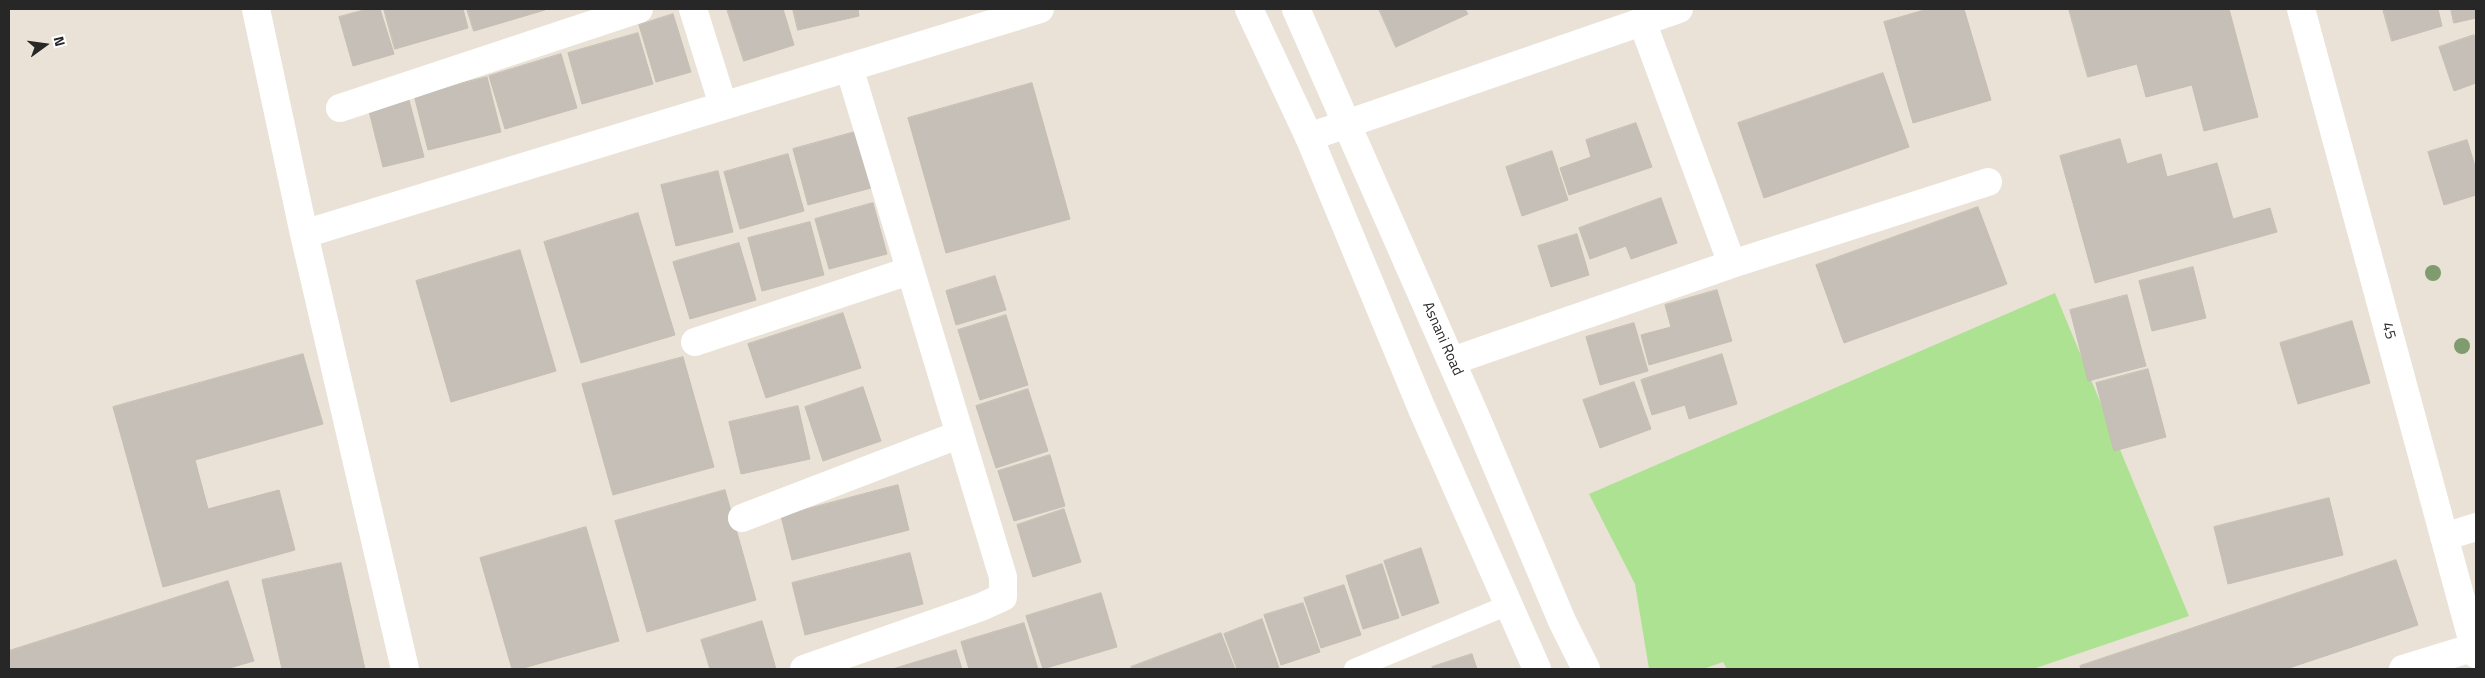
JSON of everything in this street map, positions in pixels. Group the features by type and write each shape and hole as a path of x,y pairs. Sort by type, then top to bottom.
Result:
{"street":[{"path":"256,9 304,234 405,669"},
{"path":"340,108 639,9"},
{"path":"693,9 723,105"},
{"path":"304,234 1040,9"},
{"path":"1249,9 1309,137 1422,410 1537,669"},
{"name":"Asnani Road","path":"1296,9 1452,361 1562,620 1586,669"},
{"path":"1309,137 1679,9"},
{"name":"45","path":"2300,9 2475,650"},
{"path":"1642,21 1732,264"},
{"path":"804,669 981,607 1004,597 1003,577 958,435 848,67"},
{"path":"1452,361 1732,264 1988,182"},
{"path":"695,342 909,271"},
{"path":"742,518 958,435"},
{"path":"2444,537 2476,527"},
{"path":"2403,669 2475,650"}],"lane":[{"path":"1354,669 1508,605"}],"green space":[{"path":"2055,293 2189,616 2033,669 1727,669 1723,662 1703,669 1649,669 1635,584 1589,494"}],"building":[{"path":"368,9 380,9 394,54 353,66 339,17"},
{"path":"384,9 463,9 468,28 395,49"},
{"path":"467,9 545,9 545,10 474,31"},
{"path":"727,9 783,9 794,45 744,61"},
{"path":"793,9 858,9 859,16 798,30"},
{"path":"1379,9 1465,9 1468,14 1396,47"},
{"path":"1928,9 1964,9 1991,100 1913,123 1884,22"},
{"path":"2069,9 2229,9 2258,117 2204,131 2192,85 2146,97 2137,64 2088,77"},
{"path":"2383,9 2438,9 2442,26 2392,41"},
{"path":"2451,9 2476,9 2476,18 2454,23"},
{"path":"673,14 691,72 656,82 639,25"},
{"path":"638,33 653,84 582,104 568,53"},
{"path":"2474,35 2476,41 2476,83 2454,91 2439,47"},
{"path":"561,54 577,108 505,129 489,76"},
{"path":"1883,73 1909,147 1764,198 1738,123"},
{"path":"487,77 501,132 428,150 414,95"},
{"path":"1032,83 1070,219 946,253 908,118"},
{"path":"409,100 424,157 383,167 369,111"},
{"path":"1636,123 1652,167 1569,195 1560,168 1591,157 1586,140"},
{"path":"855,132 871,188 808,205 793,149"},
{"path":"2120,139 2127,164 2161,154 2167,177 2217,163 2233,219 2270,208 2277,232 2095,283 2060,156"},
{"path":"2467,140 2476,169 2476,195 2444,205 2428,152"},
{"path":"1552,151 1568,200 1522,216 1506,167"},
{"path":"788,154 804,211 740,229 724,172"},
{"path":"718,171 733,232 676,246 661,185"},
{"path":"1661,198 1677,243 1631,259 1626,246 1590,259 1579,228"},
{"path":"873,203 887,254 829,269 815,219"},
{"path":"1978,207 2007,284 1844,343 1816,265"},
{"path":"638,213 675,335 581,363 544,242"},
{"path":"810,222 824,275 762,291 748,238"},
{"path":"1577,234 1589,275 1551,287 1538,246"},
{"path":"739,243 756,300 690,319 673,262"},
{"path":"520,250 556,371 451,402 416,281"},
{"path":"2193,267 2206,318 2152,331 2139,281"},
{"path":"995,276 1006,310 956,325 946,291"},
{"path":"1717,290 1732,341 1649,365 1641,335 1671,327 1665,305"},
{"path":"2127,295 2146,366 2088,381 2070,310"},
{"path":"843,313 861,368 766,398 748,344"},
{"path":"1006,315 1028,385 980,400 958,330"},
{"path":"2352,321 2370,383 2298,404 2280,343"},
{"path":"1634,323 1648,371 1600,385 1586,337"},
{"path":"303,354 323,424 195,460 208,509 279,490 295,550 163,587 113,407"},
{"path":"1722,354 1737,404 1689,419 1685,405 1652,415 1641,380"},
{"path":"683,357 714,467 613,495 582,384"},
{"path":"2148,369 2166,437 2114,451 2096,383"},
{"path":"1634,382 1651,429 1600,448 1583,400"},
{"path":"863,387 881,441 823,461 805,407"},
{"path":"1028,389 1048,451 996,468 976,406"},
{"path":"798,406 810,459 741,474 729,422"},
{"path":"1050,455 1065,506 1014,521 998,471"},
{"path":"898,485 909,530 792,560 781,516"},
{"path":"725,490 756,600 647,632 615,521"},
{"path":"2329,498 2343,555 2228,584 2214,527"},
{"path":"1064,509 1081,562 1033,577 1017,525"},
{"path":"586,527 619,641 520,669 512,669 480,558"},
{"path":"1421,548 1439,603 1402,616 1384,561"},
{"path":"910,553 923,604 805,635 792,583"},
{"path":"2396,560 2418,625 2286,669 2081,669 2080,666"},
{"path":"341,563 365,669 282,669 262,580"},
{"path":"1382,564 1399,618 1363,629 1346,576"},
{"path":"228,581 254,661 226,669 9,669 9,651"},
{"path":"1344,585 1361,635 1321,648 1304,598"},
{"path":"1101,593 1117,647 1043,669 1026,616"},
{"path":"1303,603 1320,652 1281,665 1264,615"},
{"path":"1262,619 1279,668 1237,669 1224,634"},
{"path":"762,621 776,669 710,669 701,640"},
{"path":"1024,623 1038,669 969,669 961,642"},
{"path":"1221,633 1235,669 1132,669 1131,667"},
{"path":"956,650 962,669 893,669"},
{"path":"1472,654 1477,669 1433,669 1432,667"}]}
